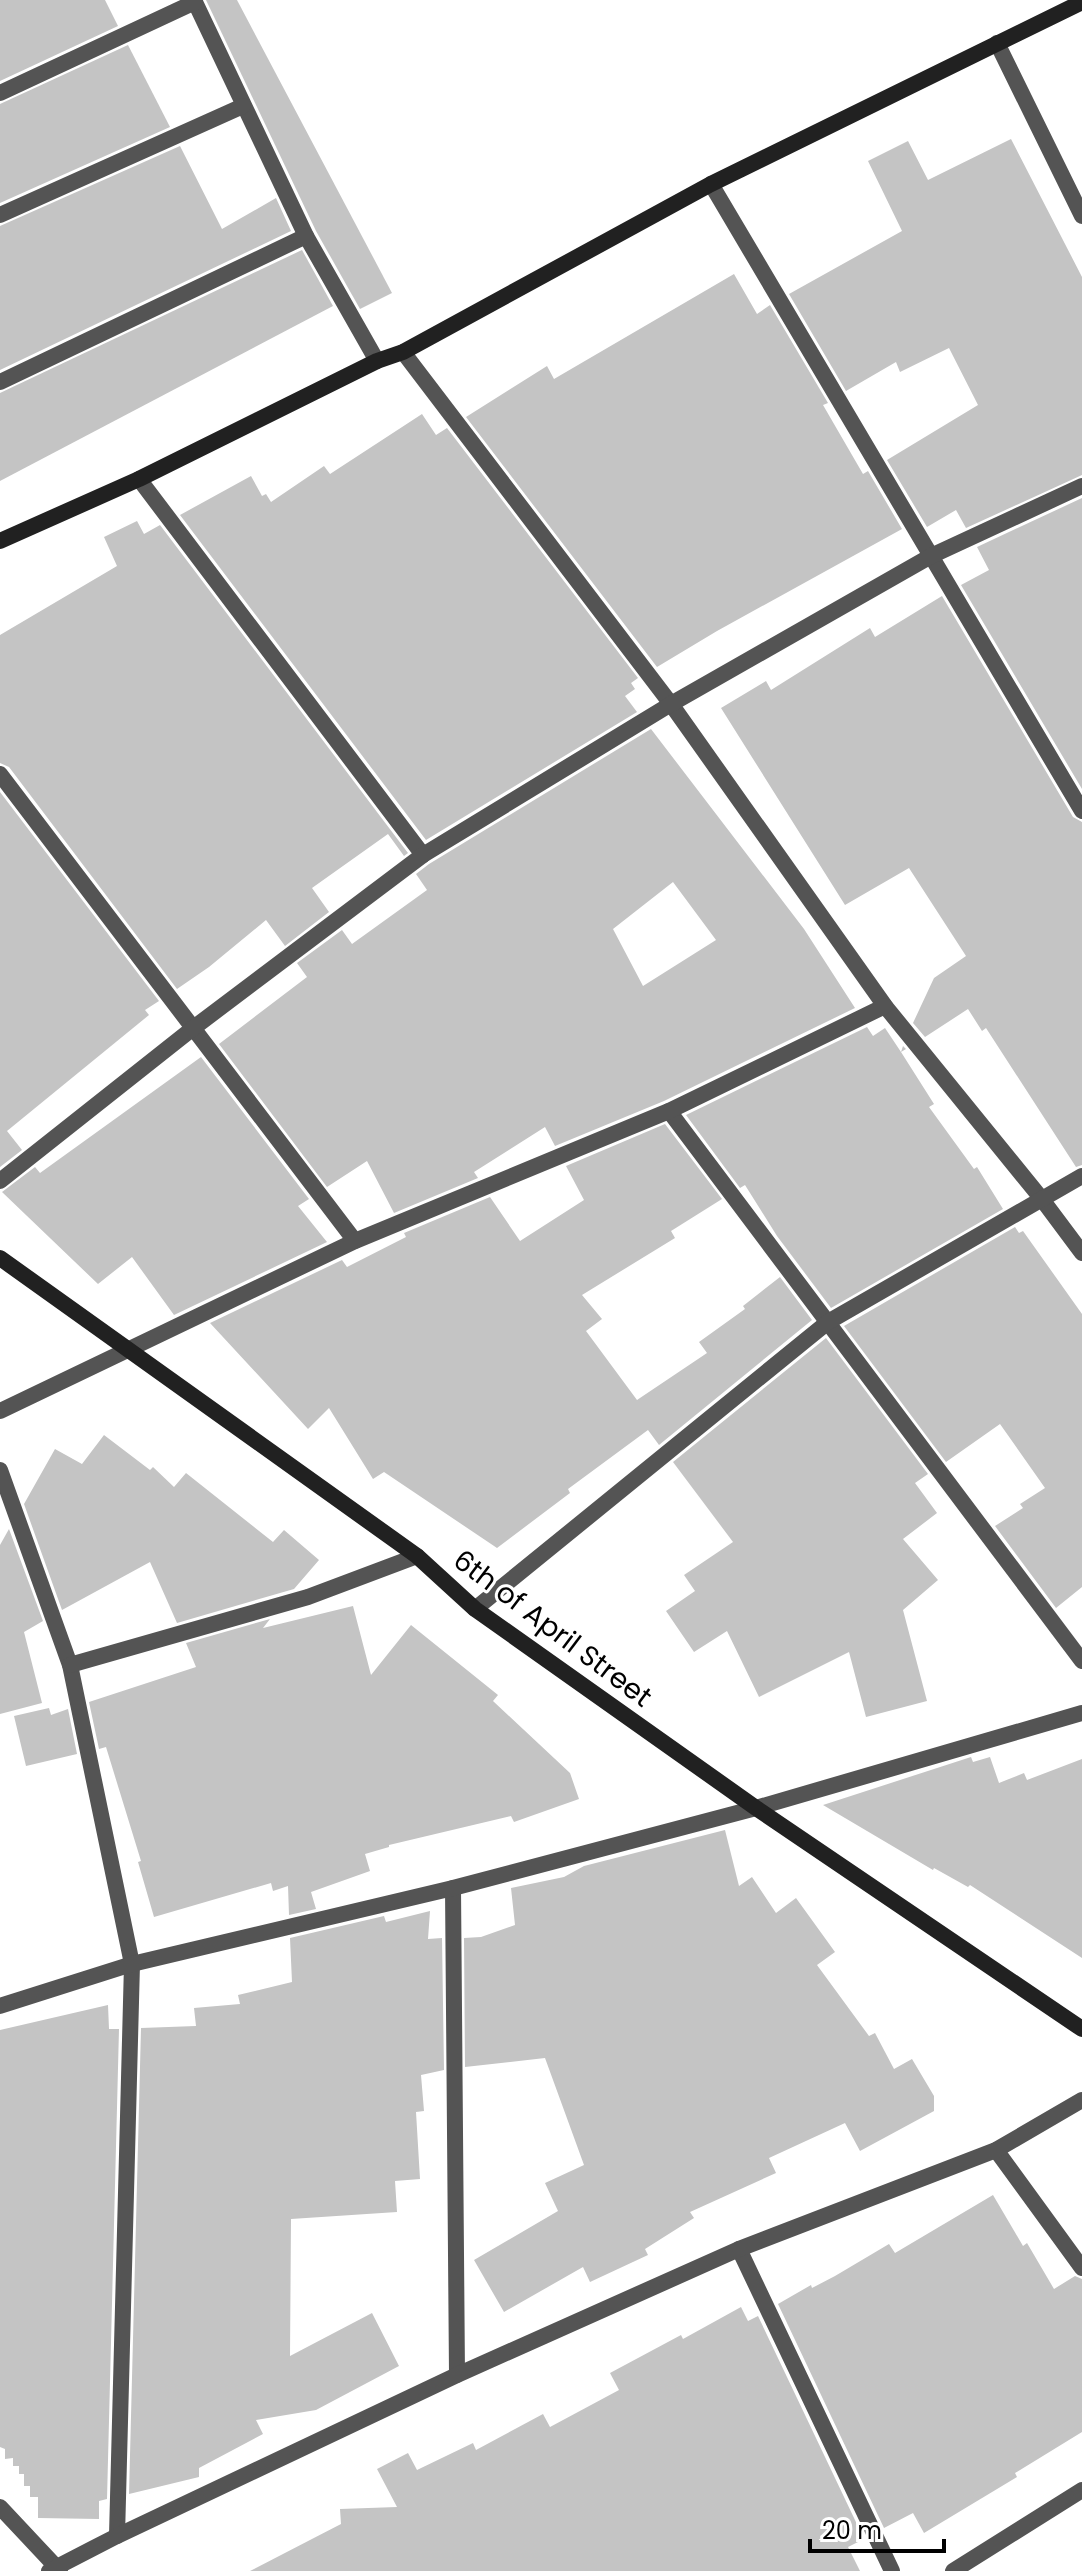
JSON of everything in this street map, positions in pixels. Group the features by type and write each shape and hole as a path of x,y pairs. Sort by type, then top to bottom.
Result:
{"street":[{"path":"0,93 194,1 306,236 377,361"},
{"path":"0,541 139,479 377,361 403,352 711,184 1082,2"},
{"path":"997,43 1082,216"},
{"path":"0,215 243,106"},
{"path":"711,184 1082,811"},
{"path":"0,382 306,236"},
{"path":"403,352 671,704 885,1006 1082,1253"},
{"path":"139,479 423,855"},
{"path":"0,1181 192,1029 423,855 671,704 931,556 1082,486"},
{"path":"0,774 355,1241"},
{"path":"0,1411 355,1241 669,1111 885,1006"},
{"path":"669,1111 1082,1661"},
{"path":"475,1609 828,1322 1082,1176"},
{"name":"6th of April Street","path":"0,1258 417,1556 475,1609 756,1808 1082,2029"},
{"path":"0,1470 70,1665 132,1964 117,2536"},
{"path":"70,1665 308,1597 417,1556"},
{"path":"0,2006 132,1964 453,1888 756,1808 1082,1713"},
{"path":"453,1888 457,2375"},
{"path":"0,2507 55,2570 117,2536 457,2375 739,2249 996,2150 1082,2100"},
{"path":"996,2150 1082,2268"},
{"path":"739,2249 892,2571"},
{"path":"953,2571 1082,2490"}],"building":[{"path":"0,0 105,0 118,26 0,81"},
{"path":"206,0 237,0 392,293 360,309 316,231"},
{"path":"128,45 170,127 0,203 0,104"},
{"path":"1011,139 1082,277 1082,475 966,528 956,510 927,527 887,460 978,405 949,348 900,372 896,362 846,391 789,294 902,231 868,161 908,141 928,180"},
{"path":"180,146 222,229 276,198 291,231 0,370 0,226"},
{"path":"302,250 333,306 0,481 0,393"},
{"path":"734,274 757,314 770,305 828,403 823,405 863,474 868,471 902,529 657,667 466,417 547,366 554,379"},
{"path":"422,414 436,435 447,428 638,678 631,683 635,689 625,696 637,712 426,840 180,515 251,476 262,496 266,494 271,502 324,466 330,474"},
{"path":"1082,498 1082,789 961,585 989,570 977,547"},
{"path":"137,521 144,534 160,525 408,853 404,856 388,834 312,888 329,912 285,946 266,920 177,989 9,767 0,763 0,635 117,566 104,537"},
{"path":"942,596 1073,817 1082,822 1082,1165 1076,1167 986,1028 982,1031 968,1009 925,1037 913,1023 934,978 966,956 909,868 845,905 721,708 766,681 771,690 870,628 875,637"},
{"path":"651,729 804,929 855,1008 664,1101 555,1146 545,1127 474,1172 478,1178 394,1213 367,1161 327,1187 219,1044 307,977 297,963 342,930 352,944 427,890 416,874","holes":["673,882 716,940 643,986 613,929"]},
{"path":"0,792 159,1001 145,1010 149,1015 7,1131 22,1150 0,1167"},
{"path":"867,1027 873,1036 885,1028 934,1104 929,1107 974,1169 977,1167 1003,1209 831,1308 777,1236 745,1185 740,1188 686,1115"},
{"path":"201,1057 309,1199 298,1206 327,1242 174,1315 132,1257 98,1284 2,1192 35,1167 40,1173"},
{"path":"665,1124 722,1199 671,1231 675,1238 582,1295 602,1319 586,1331 637,1400 707,1353 699,1342 745,1309 743,1306 780,1277 812,1320 659,1445 648,1430 568,1489 570,1493 497,1548 384,1472 373,1479 329,1408 308,1429 210,1323 342,1260 347,1267 406,1237 404,1233 490,1197 520,1241 584,1200 566,1166"},
{"path":"1015,1227 1019,1233 1023,1231 1082,1314 1082,1587 1056,1608 995,1526 1023,1508 1020,1504 1045,1488 1000,1424 946,1462 844,1326"},
{"path":"826,1338 928,1474 915,1483 937,1513 903,1539 938,1580 903,1610 927,1701 866,1717 849,1652 759,1697 727,1631 694,1652 666,1611 695,1591 684,1575 733,1542 673,1462"},
{"path":"104,1435 150,1470 153,1467 174,1487 186,1473 273,1542 284,1530 319,1560 294,1589 177,1623 150,1562 62,1610 24,1504 55,1449 82,1464"},
{"path":"9,1529 43,1621 24,1632 42,1703 0,1714 0,1545"},
{"path":"353,1606 371,1675 411,1625 498,1695 493,1701 570,1773 579,1799 514,1822 511,1816 389,1845 365,1854 370,1871 311,1892 316,1909 289,1915 288,1886 273,1891 271,1883 154,1917 138,1862 141,1861 106,1747 99,1749 89,1702 196,1667 186,1643 270,1619 263,1628"},
{"path":"49,1708 51,1715 68,1709 77,1754 26,1766 14,1716"},
{"path":"971,1757 973,1762 990,1757 999,1783 1024,1773 1027,1780 1082,1759 1082,1958 970,1885 968,1887 933,1870 823,1805"},
{"path":"725,1830 739,1886 752,1877 776,1913 796,1898 835,1952 817,1965 869,2036 875,2033 894,2069 912,2059 934,2096 934,2111 860,2151 845,2123 769,2158 776,2173 690,2212 694,2218 645,2249 648,2255 590,2282 583,2267 504,2312 474,2260 558,2211 545,2183 584,2165 545,2058 465,2067 464,1938 481,1937 515,1925 511,1888 564,1877 584,1866"},
{"path":"430,1911 428,1939 442,1938 444,2070 421,2075 424,2111 416,2112 420,2179 395,2181 397,2212 291,2219 290,2356 372,2313 399,2366 316,2410 256,2420 263,2434 199,2468 199,2477 129,2494 141,2028 196,2026 194,2008 240,2004 238,1995 292,1982 290,1938 384,1916 386,1922"},
{"path":"108,2005 109,2029 119,2029 107,2499 99,2501 99,2519 38,2518 38,2497 30,2497 30,2486 24,2486 24,2474 19,2474 19,2466 13,2466 13,2458 5,2459 5,2449 0,2447 0,2030"},
{"path":"993,2195 1023,2246 1027,2243 1054,2289 1075,2276 1082,2279 1082,2432 1015,2473 1017,2477 924,2533 913,2513 884,2528 778,2304 811,2285 812,2288 835,2276 889,2244 895,2253"},
{"path":"741,2307 748,2321 758,2316 864,2539 848,2547 860,2571 250,2571 341,2524 340,2509 397,2507 377,2469 408,2453 417,2470 473,2443 476,2450 543,2414 550,2427 619,2390 610,2373 681,2335 683,2339"}]}
